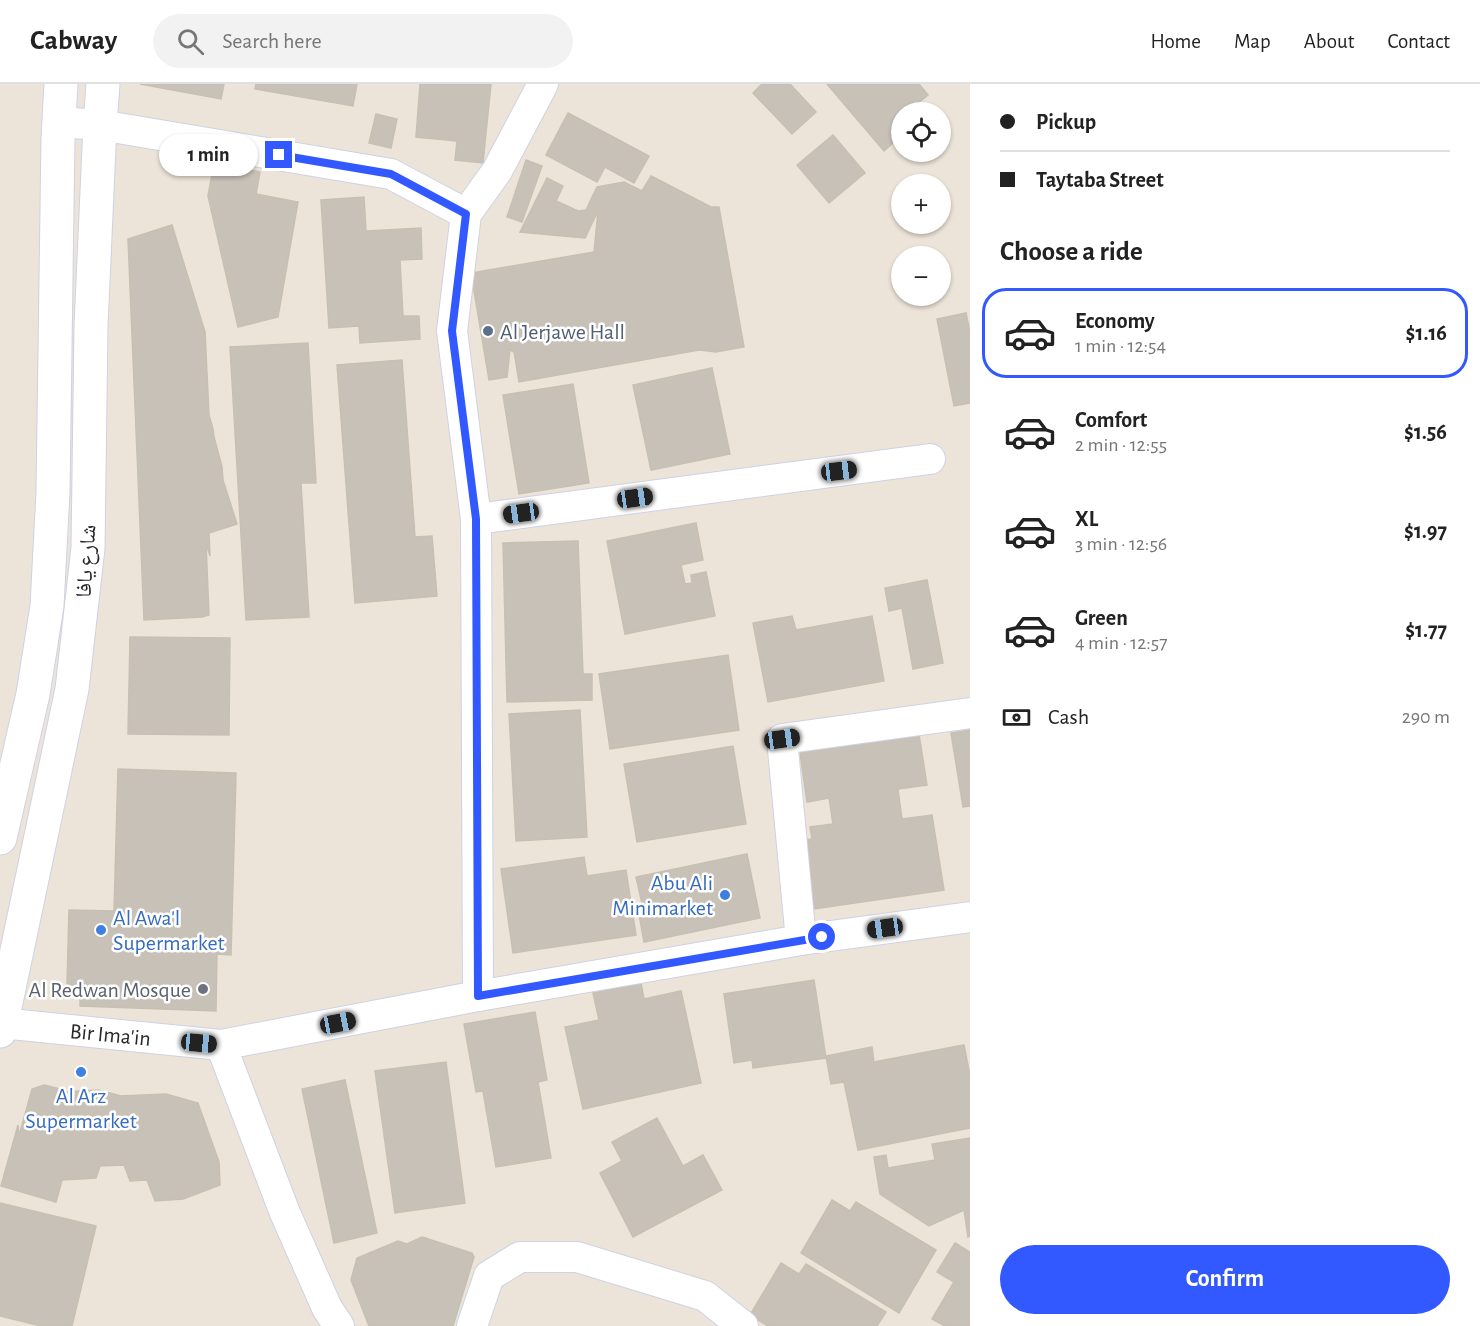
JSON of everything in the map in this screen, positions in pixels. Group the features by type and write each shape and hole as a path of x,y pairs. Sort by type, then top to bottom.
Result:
{"main road":[{"name":"شارع يافا","path":"0,838 33,694 47,606 53,492 58,122 61,84"},
{"name":"شارع يافا","path":"1,1025 72,689 88,548 91,326 99,125 103,84"}],"street":[{"path":"478,996 476,519 452,331 466,214 497,171 543,84"},
{"path":"58,122 99,125 391,174 466,214"},
{"path":"476,519 930,459"},
{"path":"801,940 782,739 970,713"},
{"name":"Bir Ima'in","path":"1,1025 221,1045 478,996 801,940 970,916"},
{"path":"221,1045 285,1214 327,1308 339,1326"},
{"path":"472,1326 489,1276 520,1257 577,1257 705,1296 743,1326"}],"building":[{"path":"140,84 224,84 221,99"},
{"path":"256,84 357,84 353,106 255,89"},
{"path":"420,84 491,84 483,163 455,160 457,141 416,137"},
{"path":"762,84 790,84 816,112 792,134 753,93"},
{"path":"827,84 919,84 928,95 920,102 891,102 891,145 884,151"},
{"path":"568,113 649,156 634,183 605,167 597,182 546,155"},
{"path":"376,114 397,119 391,148 369,143"},
{"path":"833,135 865,173 829,203 797,165"},
{"path":"526,160 542,166 522,222 507,217"},
{"path":"214,163 260,172 256,194 298,202 278,317 238,327 208,196"},
{"path":"651,176 711,207 719,207 744,347 716,352 699,350 519,382 514,352 510,350 507,377 489,380 471,273 594,252 598,211 585,238 520,232 547,178 563,186 556,201 578,211 586,210 597,187 624,182 642,191"},
{"path":"364,197 366,231 421,228 422,259 400,260 403,316 419,316 420,339 360,343 359,326 329,328 321,200"},
{"path":"172,225 205,332 209,415 223,480 237,524 209,533 210,556 206,543 209,615 144,620 128,239"},
{"path":"966,313 970,332 970,403 954,406 937,319"},
{"path":"308,343 316,483 301,483 309,617 246,620 230,347"},
{"path":"402,360 415,537 432,536 437,596 355,603 337,365"},
{"path":"712,368 730,454 651,470 633,385"},
{"path":"573,384 589,483 519,494 503,395"},
{"path":"696,523 703,560 681,565 685,584 692,583 691,575 706,572 715,616 625,634 607,541"},
{"path":"578,541 583,674 592,674 592,700 507,702 503,543"},
{"path":"927,580 943,663 913,669 902,608 889,611 885,588"},
{"path":"792,616 796,630 872,616 884,681 768,702 753,623"},
{"path":"130,637 230,638 229,735 128,734"},
{"path":"728,655 739,730 610,749 599,674"},
{"path":"580,710 587,837 516,841 509,714"},
{"path":"918,728 927,785 898,789 902,819 932,815 944,890 807,910 796,841 812,839 810,827 833,824 829,798 807,802 799,746"},
{"path":"970,730 970,806 963,807 951,733"},
{"path":"733,746 746,824 637,842 624,764"},
{"path":"118,769 236,773 231,955 217,954 216,1011 80,1006 80,985 67,985 69,910 114,911"},
{"path":"747,854 760,918 644,942 638,909 643,908 636,877"},
{"path":"584,857 587,876 626,870 636,935 513,953 501,869"},
{"path":"814,980 826,1058 753,1068 752,1060 734,1063 724,994"},
{"path":"641,983 644,999 681,991 701,1083 583,1109 565,1027 599,1020 593,993"},
{"path":"535,1012 547,1080 538,1082 551,1158 496,1167 483,1091 476,1092 464,1024"},
{"path":"964,1045 970,1076 970,1128 858,1150 844,1082 831,1084 826,1056 872,1047 874,1062"},
{"path":"446,1062 465,1203 395,1213 375,1071"},
{"path":"345,1080 377,1233 334,1243 302,1089"},
{"path":"44,1085 64,1090 60,1092 99,1090 121,1096 166,1094 198,1103 219,1162 220,1185 183,1199 155,1201 147,1180 130,1181 124,1165 100,1166 96,1178 62,1180 56,1202 1,1186 18,1125 19,1136 32,1089"},
{"path":"657,1118 683,1166 703,1155 722,1190 633,1237 600,1173 622,1161 612,1142"},
{"path":"970,1138 970,1236 968,1237 964,1210 929,1226 880,1194 874,1157 886,1155 888,1168 935,1160 932,1144"},
{"path":"832,1200 850,1211 856,1202 936,1250 899,1313 801,1253"},
{"path":"0,1203 96,1226 72,1326 41,1326 0,1316"},
{"path":"422,1237 472,1253 474,1257 453,1326 369,1326 351,1280 357,1258 398,1241 407,1244"},
{"path":"955,1243 970,1252 970,1326 945,1326 932,1319 954,1282 937,1272"},
{"path":"781,1263 799,1274 806,1264 886,1312 877,1326 768,1326 750,1315"}],"place":[{"name":"Al Jerjawe Hall","path":"488,331"},
{"name":"Abu Ali Minimarket","path":"725,895"},
{"name":"Al Awa'l Supermarket","path":"101,930"},
{"name":"Al Redwan Mosque","path":"203,989"},
{"name":"Al Arz Supermarket","path":"81,1072"}],"route":[{"path":"279,155 391,174 466,214 452,331 476,519 478,996 822,937"}]}
